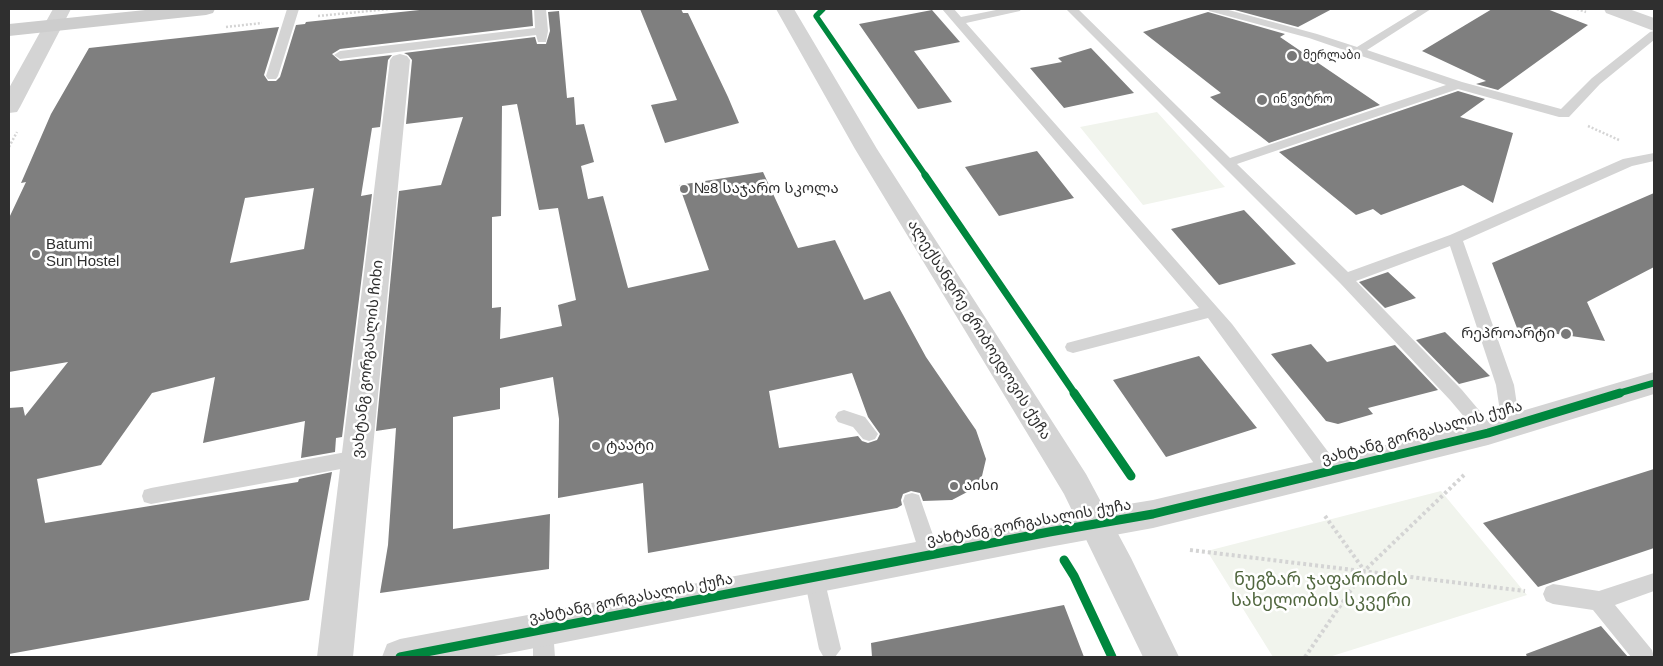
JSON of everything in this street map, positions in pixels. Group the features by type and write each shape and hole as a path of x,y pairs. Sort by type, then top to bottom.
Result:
{"main road":[{"path":"9,30 58,17 206,9"}],"street":[{"name":"ალექსანდრე გრიბოედოვის ქუჩა","path":"785,9 866,149 1070,476 1096,524 1161,657"},
{"path":"1613,9 1654,25"},
{"path":"9,107 58,17"},
{"name":"ვახტანგ გორგასლის ჩიხი","path":"335,657 400,60"},
{"name":"ვახტანგ გორგასალის ქუჩა","path":"400,657 543,643 814,578 1153,514 1500,429 1654,383"}],"lane":[{"path":"272,76 293,9"},
{"path":"340,55 542,35 540,9"},
{"path":"948,9 1211,311 1306,435 1331,471"},
{"path":"959,21 1016,9"},
{"path":"1072,9 1344,279 1456,395 1500,429"},
{"path":"1213,9 1358,51 1458,85 1564,114 1596,81 1654,34"},
{"path":"1358,51 1426,9"},
{"path":"1228,163 1458,85"},
{"path":"1344,279 1455,239 1628,162 1654,156"},
{"path":"1455,239 1505,385 1500,429"},
{"path":"1073,347 1211,311"},
{"path":"844,417 859,422 869,434"},
{"path":"151,496 357,458"},
{"path":"912,501 930,555"},
{"path":"814,578 830,649"},
{"path":"1553,594 1599,601 1654,582"},
{"path":"1599,601 1644,657"}],"path":[{"path":"1564,114 1654,156"},
{"path":"1305,657 1364,570 1464,475"},
{"path":"1324,516 1364,570"},
{"path":"1190,550 1553,594"}],"green space":[{"path":"1157,112 1225,187 1143,205 1080,127"},
{"name":"ნუგზარ ჯაფარიძის სახელობის სკვერი","path":"1441,491 1527,595 1329,657 1273,657 1207,551"}],"building":[{"path":"429,9 532,9 533,26 340,49 332,54 340,61 392,55 388,60 380,127 372,128 361,196 372,194 342,437 336,438 335,452 301,458 305,421 203,443 215,377 152,393 101,465 37,479 45,523 298,482 299,479 332,472 309,600 9,654 9,408 23,407 25,416 68,362 9,372 9,218 26,182 21,183 51,114 89,48 279,27 264,75 268,81 276,81 280,77 296,25 305,24 306,22","holes":["314,188 304,249 230,263 245,198"]},
{"path":"640,9 681,9 683,13 688,13 739,123 665,143 651,105 677,100"},
{"path":"1231,9 1332,9 1298,27"},
{"path":"1492,9 1547,9 1588,25 1498,90 1476,84 1486,81 1422,51"},
{"path":"932,10 960,42 914,51 952,102 918,109 859,24"},
{"path":"559,11 567,98 574,97 576,125 584,124 594,162 581,166 588,199 603,196 628,288 709,270 679,185 763,172 798,248 835,240 864,300 890,291 926,357 976,430 986,459 982,476 971,490 952,500 923,501 920,493 911,491 903,494 902,505 897,508 648,553 643,483 558,498 559,419 553,377 500,388 500,409 453,417 453,529 550,514 549,569 380,593 388,545 396,428 376,431 399,191 441,185 463,117 406,124 412,60 404,53 535,37 537,44 546,44 550,31 548,12","holes":["517,104 539,210 558,208 576,300 558,305 562,326 500,339 501,307 492,308 492,217 501,216 502,106","852,373 868,417 880,434 877,440 868,443 862,441 858,436 779,448 769,391"]},
{"path":"1208,12 1285,34 1280,37 1380,105 1269,143 1210,97 1221,93 1143,32"},
{"path":"1091,48 1134,93 1064,108 1030,68 1062,62 1058,58"},
{"path":"1458,91 1485,99 1460,117 1513,133 1493,203 1463,185 1381,215 1373,209 1356,215 1279,152"},
{"path":"1037,151 1074,198 999,216 965,167"},
{"path":"1654,193 1654,267 1587,302 1605,341 1517,328 1492,263"},
{"path":"1244,210 1296,264 1219,285 1171,229"},
{"path":"1388,272 1416,298 1385,308 1359,282"},
{"path":"1445,332 1490,376 1459,384 1416,340"},
{"path":"1311,344 1327,362 1395,345 1438,390 1368,408 1373,414 1338,424 1326,421 1271,354"},
{"path":"1199,356 1257,428 1166,457 1113,380"},
{"path":"1654,469 1654,548 1538,587 1483,523"},
{"path":"1064,605 1084,657 872,657 871,643"},
{"path":"1601,626 1628,657 1527,657 1526,654"}],"cycle path":[{"path":"823,9 816,16 1131,476"},
{"path":"400,657 1049,532 1153,514 1488,433 1654,383"},
{"path":"1064,560 1074,576 1112,657"}],"place":[{"name":"მერლაბი","path":"1292,56"},
{"name":"ინ ვიტრო","path":"1262,100"},
{"name":"№8 საჯარო სკოლა","path":"684,189"},
{"name":"Batumi Sun Hostel","path":"36,254"},
{"name":"რეპროარტი","path":"1566,334"},
{"name":"ტაატი","path":"596,446"},
{"name":"აისი","path":"954,486"}]}
